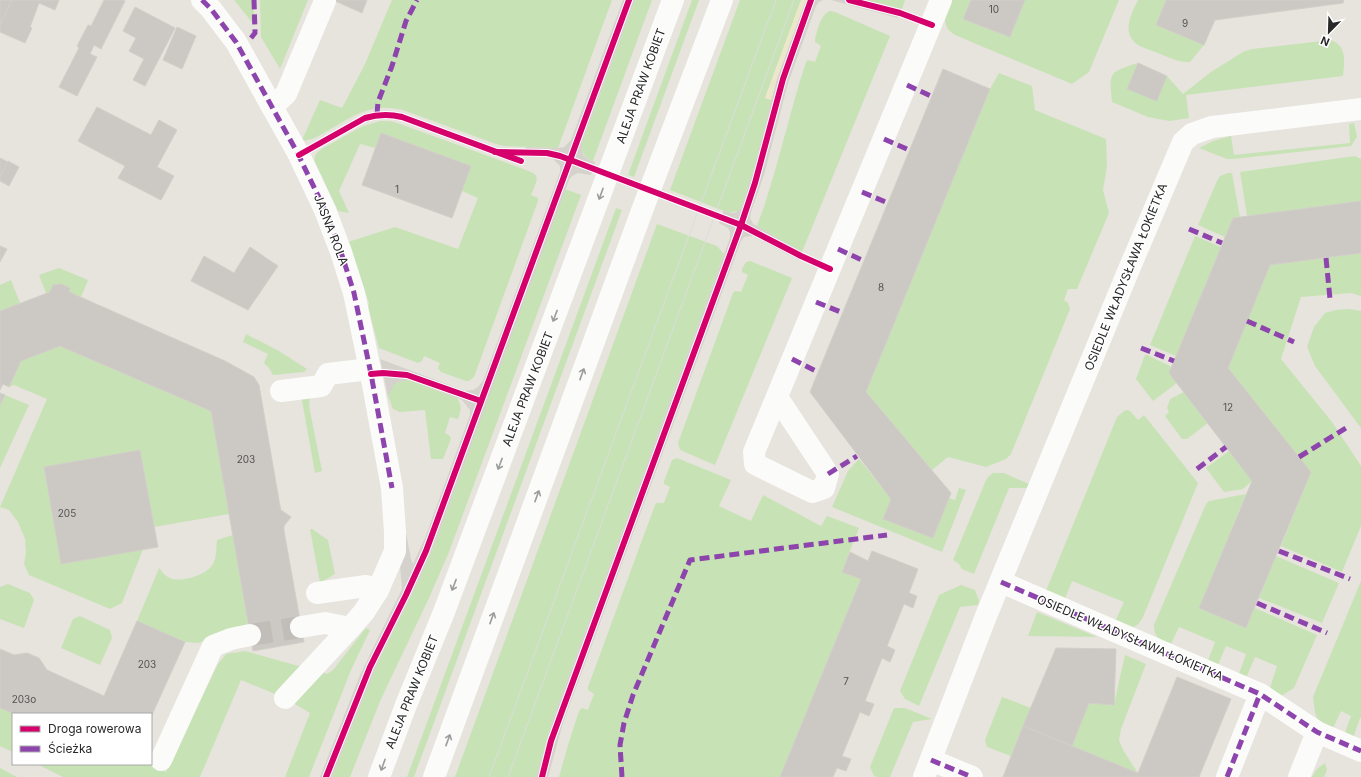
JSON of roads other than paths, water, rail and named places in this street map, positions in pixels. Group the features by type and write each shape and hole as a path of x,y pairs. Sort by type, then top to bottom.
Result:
{"street":[{"name":"JASNA ROLA","path":"202,0 211,9 236,42 299,155 325,210 341,252 354,293 392,488 395,552 378,590 364,612 285,698"},
{"name":"ALEJA PRAW KOBIET","path":"379,777 406,705 444,612 673,0"},
{"path":"434,777 643,208 722,0"},
{"path":"776,397 942,0"},
{"path":"272,107 286,94 325,1"},
{"name":"OSIEDLE WŁADYSŁAWA ŁOKIETKA","path":"972,777 927,769 1000,582 1183,142 1192,134 1212,127 1361,109"},
{"path":"281,391 321,386 328,374 370,369"},
{"name":"OSIEDLE WŁADYSŁAWA ŁOKIETKA","path":"1000,582 1260,694 1317,732 1361,751"},
{"path":"317,593 366,586 378,590"},
{"path":"301,626 325,623 350,628"},
{"path":"161,760 213,646 231,639 250,635"},
{"path":"1227,777 1260,694"},
{"path":"1299,777 1317,732"}],"tunnel":[{"path":"250,635 301,627"}],"tram line":[{"path":"489,777 776,0"},
{"path":"508,777 794,0"}]}
